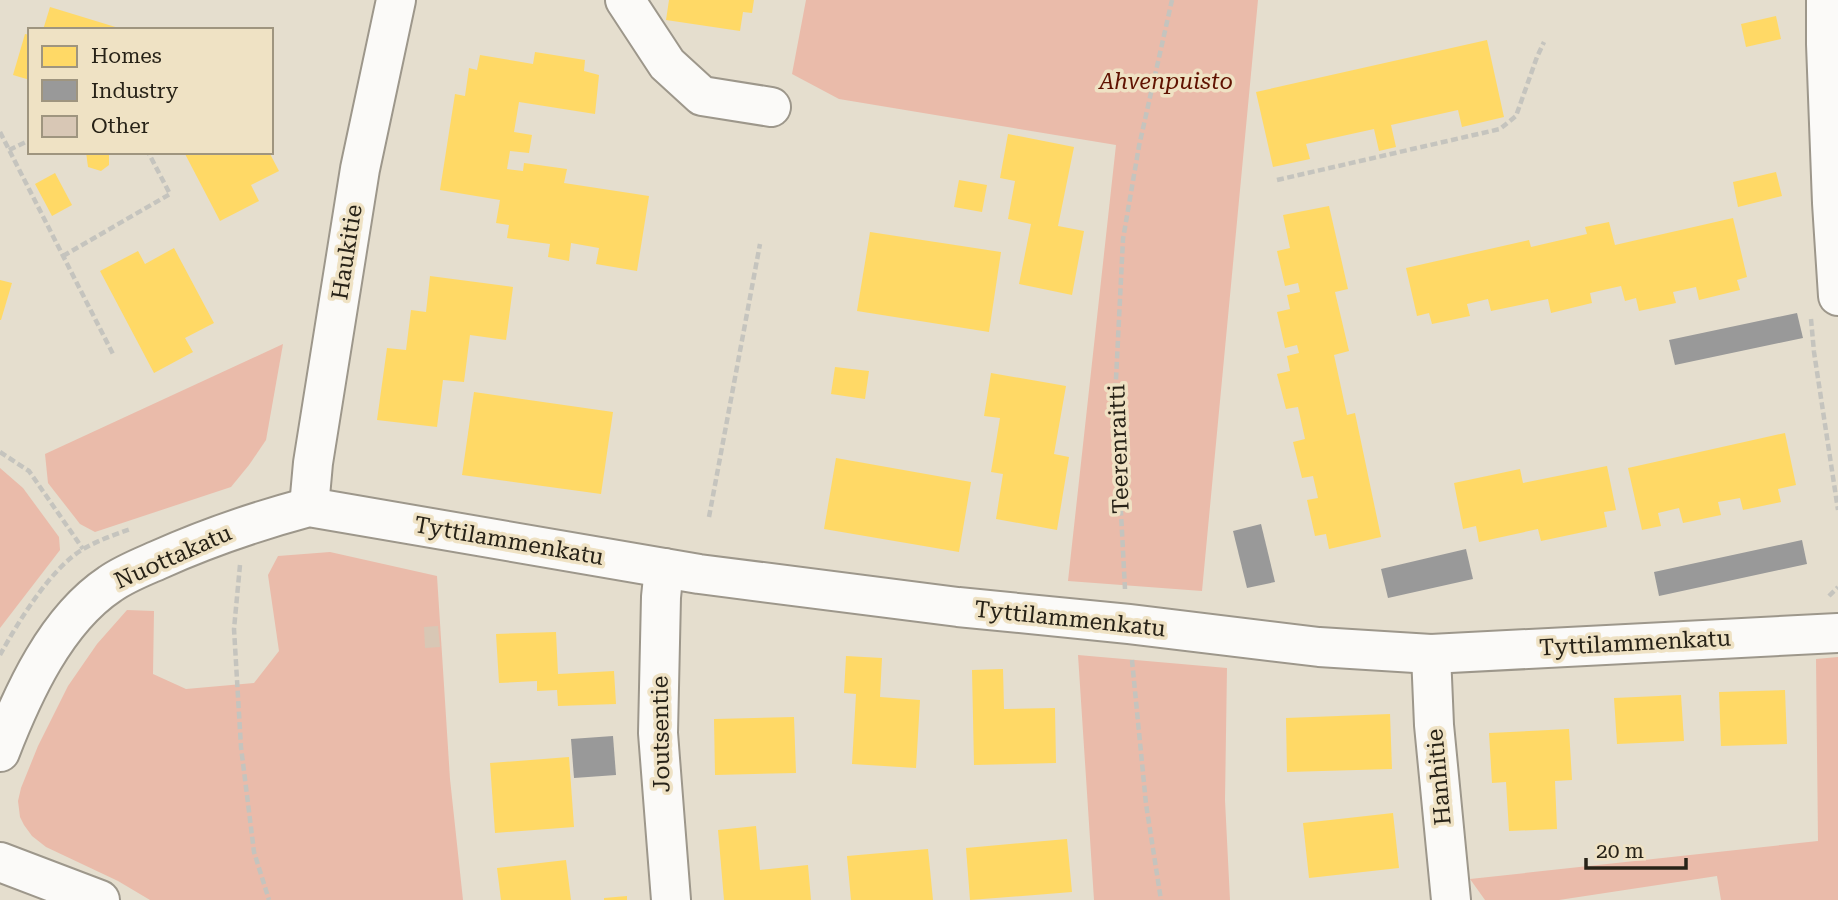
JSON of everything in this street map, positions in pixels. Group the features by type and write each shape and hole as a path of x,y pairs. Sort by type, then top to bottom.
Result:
{"street":[{"name":"Haukitie","path":"309,507 313,463 360,169 396,0"},
{"path":"625,0 667,64 702,96 771,107"},
{"path":"1826,0 1832,203 1838,296"},
{"name":"Tyttilammenkatu","path":"309,507 664,568 958,607 1319,647 1431,654 1838,633"},
{"name":"Nuottakatu","path":"0,752 37,671 52,645 88,603 110,584 194,544 251,523 309,507"},
{"name":"Joutsentie","path":"664,568 658,733 671,900"},
{"name":"Hanhitie","path":"1431,654 1434,724 1451,900"},
{"path":"0,862 100,900"}],"path":[{"name":"Teerenraitti","path":"1161,900 1146,804 1124,577 1115,399 1123,239 1139,146 1172,0"},
{"path":"1277,180 1500,129 1516,116 1544,42"},
{"path":"0,132 114,356"},
{"path":"9,150 28,141"},
{"path":"63,256 170,194 149,154"},
{"path":"709,517 761,244"},
{"path":"0,452 29,471 83,549"},
{"path":"0,655 40,592 60,569 83,549 140,526"},
{"path":"241,553 234,629 241,747 254,852 269,900"}],"green space":[{"name":"Ahvenpuisto","path":"806,0 1258,0 1202,591 1068,581 1116,145 839,99 792,74"},
{"path":"283,344 266,440 231,487 95,532 80,524 48,483 45,454"},
{"path":"0,468 23,488 59,537 60,550 0,628"},
{"path":"330,552 437,576 450,779 463,900 150,900 118,881 46,847 32,836 20,817 18,801 38,746 68,686 97,644 127,610 154,611 153,674 186,689 254,683 279,651 268,575 278,556"},
{"path":"1078,655 1227,668 1225,800 1230,900 1094,900"},
{"path":"1838,657 1838,900 1721,900 1717,876 1559,900 1485,900 1470,879 1818,841 1816,659"}],"building: Homes":[{"path":"669,0 754,0 752,13 743,12 740,31 666,20"},
{"path":"50,7 119,28 44,28"},
{"path":"1776,16 1781,39 1746,47 1741,24"},
{"path":"25,34 28,35 28,79 13,75"},
{"path":"1487,40 1504,117 1462,127 1458,110 1391,125 1396,147 1379,151 1374,129 1306,144 1310,159 1273,167 1256,92"},
{"path":"535,52 585,60 584,71 599,75 595,114 519,102 514,132 532,135 529,153 510,151 507,169 523,171 524,163 567,169 564,183 649,196 637,271 596,264 599,248 571,243 569,261 548,257 550,244 507,238 509,225 496,223 500,200 440,190 455,94 465,96 469,68 477,70 480,55 533,64"},
{"path":"1008,134 1074,147 1058,226 1084,231 1072,295 1019,284 1031,224 1008,219 1015,181 1000,178"},
{"path":"86,154 109,154 109,165 101,171 88,167"},
{"path":"185,154 270,154 279,171 251,185 259,201 220,221"},
{"path":"1776,172 1782,196 1738,207 1733,182"},
{"path":"55,173 72,205 52,216 35,184"},
{"path":"959,180 987,185 982,212 954,207"},
{"path":"1329,206 1348,289 1335,292 1349,351 1334,355 1347,415 1355,413 1381,537 1329,549 1326,534 1315,536 1307,500 1318,498 1313,476 1302,478 1293,442 1305,439 1298,407 1286,409 1277,374 1290,371 1287,356 1299,353 1297,345 1285,348 1277,312 1290,309 1287,295 1300,292 1298,283 1285,286 1277,251 1290,248 1283,215"},
{"path":"1733,218 1747,277 1737,280 1740,290 1699,300 1696,287 1673,292 1676,303 1639,311 1636,298 1625,301 1621,286 1590,293 1592,303 1551,313 1548,299 1491,311 1488,299 1467,304 1470,316 1432,324 1429,313 1417,316 1406,268 1529,240 1531,247 1587,234 1585,227 1609,222 1615,245"},
{"path":"870,232 1001,252 989,332 857,311"},
{"path":"174,248 214,323 185,338 193,352 154,373 100,271 138,251 145,264"},
{"path":"430,276 513,287 506,340 470,335 464,382 443,380 437,427 377,420 387,348 406,350 411,310 426,312"},
{"path":"0,280 12,283 1,320 0,320"},
{"path":"835,367 869,371 865,399 831,394"},
{"path":"991,373 1066,386 1054,454 1069,457 1057,530 996,519 1003,474 991,472 1000,418 984,416"},
{"path":"474,392 613,412 601,494 462,475"},
{"path":"1785,433 1796,485 1778,489 1781,502 1743,510 1740,498 1718,502 1721,515 1683,523 1679,508 1658,513 1661,526 1642,530 1628,468"},
{"path":"836,458 971,482 959,552 824,529"},
{"path":"1607,466 1616,510 1604,512 1607,527 1541,541 1538,529 1479,542 1476,526 1463,529 1454,483 1520,469 1523,483"},
{"path":"556,632 558,674 614,671 616,704 558,706 557,690 537,691 537,681 499,683 496,634"},
{"path":"846,656 882,658 880,697 920,700 916,768 852,764 856,694 844,693"},
{"path":"1003,669 1004,709 1055,708 1056,763 974,765 972,670"},
{"path":"1785,690 1787,744 1721,746 1719,692"},
{"path":"1681,695 1684,741 1617,744 1614,698"},
{"path":"1390,714 1392,769 1287,772 1286,718"},
{"path":"794,717 796,773 715,775 714,719"},
{"path":"1569,729 1572,780 1555,781 1557,829 1509,831 1506,782 1492,783 1489,733"},
{"path":"569,757 574,827 495,833 490,763"},
{"path":"1393,813 1399,868 1309,878 1303,823"},
{"path":"756,826 760,870 808,865 811,900 724,900 718,830"},
{"path":"1067,839 1072,892 970,900 966,848"},
{"path":"928,849 933,900 851,900 847,856"},
{"path":"566,860 571,900 501,900 497,868"},
{"path":"627,896 627,900 604,900 604,898"}],"building: Industry":[{"path":"1797,313 1803,338 1675,365 1669,340"},
{"path":"1261,524 1275,582 1247,588 1233,531"},
{"path":"1802,540 1807,564 1659,596 1654,572"},
{"path":"1466,549 1473,579 1388,598 1381,569"},
{"path":"613,736 616,775 574,778 571,739"}],"building: Other":[{"path":"438,626 440,647 425,648 424,627"}]}
